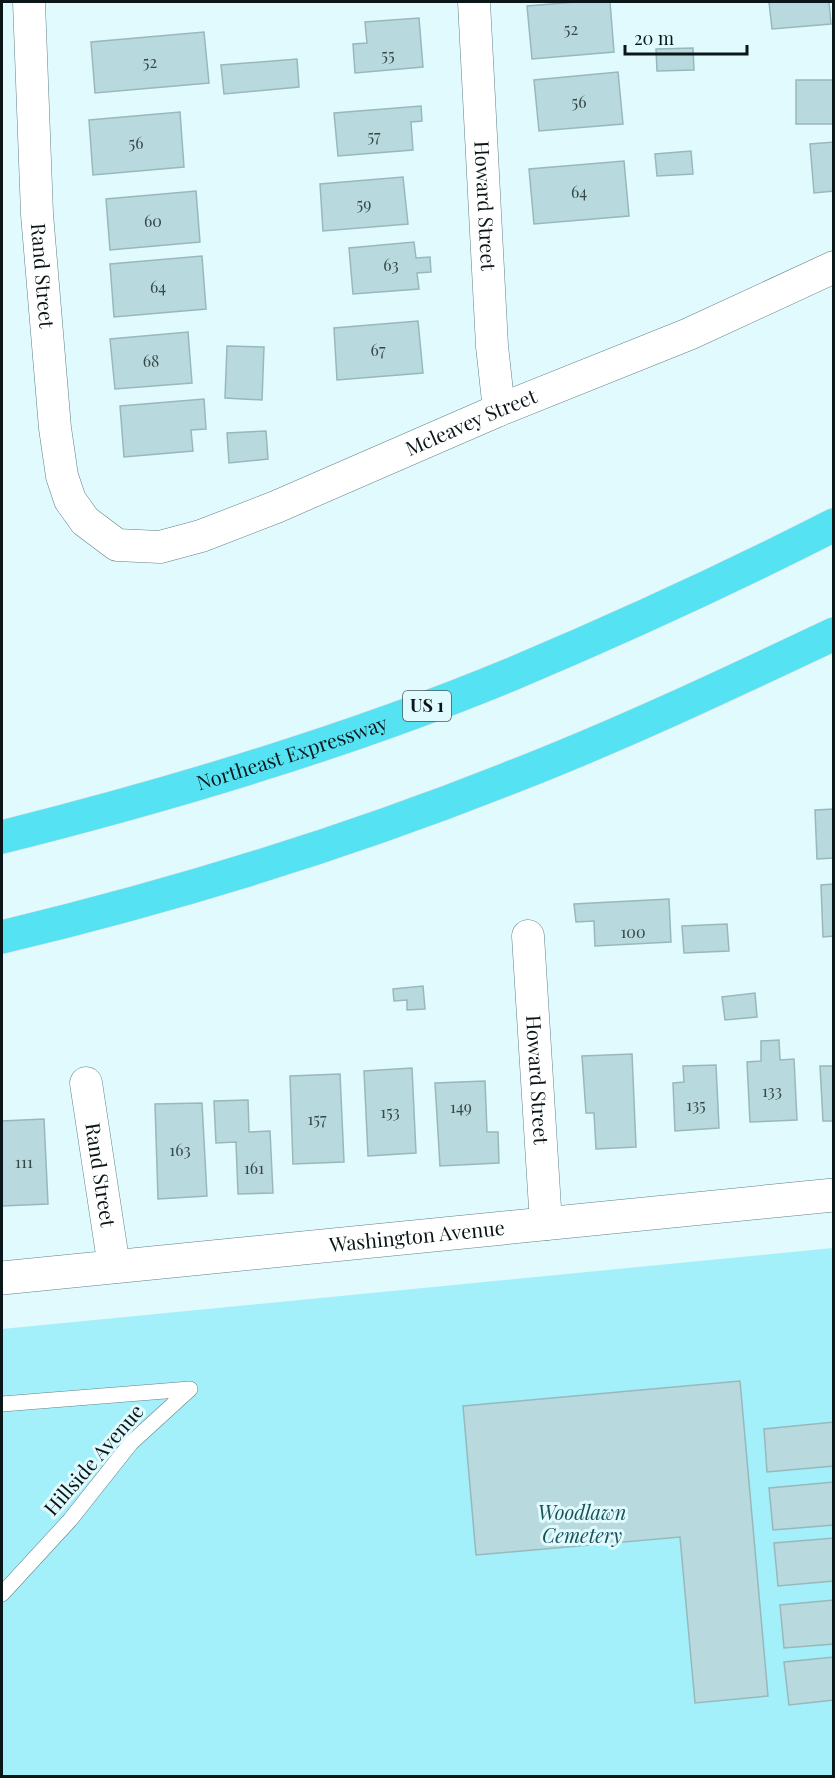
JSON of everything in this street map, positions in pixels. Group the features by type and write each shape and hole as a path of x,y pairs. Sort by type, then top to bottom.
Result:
{"highway":[{"name":"Northeast Expressway","path":"2,837 87,816 369,728 510,674 645,617 834,525"},
{"path":"2,937 80,918 226,877 367,831 506,780 645,722 834,634"}],"street":[{"name":"Rand Street","path":"29,2 37,214 55,428 62,476 70,500 85,521 104,535"},
{"name":"Howard Street","path":"474,2 492,345 500,410"},
{"name":"Mcleavey Street","path":"104,535 117,545 160,547 201,536 276,507 500,410 689,334 834,267"},
{"name":"Howard Street","path":"528,936 546,1224"},
{"name":"Rand Street","path":"86,1083 114,1267"},
{"name":"Washington Avenue","path":"2,1278 834,1195"}],"lane":[{"name":"Hillside Avenue","path":"2,1404 190,1389 131,1443 70,1520 2,1594"}],"green space":[{"name":"Woodlawn Cemetery","path":"833,1248 833,1776 2,1776 2,1329"}],"building":[{"path":"610,2 614,52 532,59 527,6"},
{"path":"769,2 829,2 831,24 772,29"},
{"path":"419,18 423,67 355,73 353,44 367,43 365,22"},
{"path":"204,32 209,83 95,93 91,42"},
{"path":"693,48 694,70 657,71 656,49"},
{"path":"297,59 299,87 224,94 221,65"},
{"path":"618,72 623,124 539,131 534,80"},
{"path":"796,80 834,80 834,124 796,124"},
{"path":"421,106 422,121 411,122 413,150 338,156 334,113"},
{"path":"180,112 184,167 93,175 89,120"},
{"path":"834,142 834,191 814,193 810,144"},
{"path":"691,151 693,174 657,176 655,154"},
{"path":"624,161 629,216 534,224 529,169"},
{"path":"403,177 408,224 323,231 320,184"},
{"path":"196,191 200,242 110,250 106,199"},
{"path":"414,242 416,258 430,257 431,272 417,273 419,289 353,294 349,248"},
{"path":"202,256 206,309 114,317 110,264"},
{"path":"418,321 423,373 337,380 334,328"},
{"path":"188,332 192,383 115,389 110,339"},
{"path":"227,346 264,347 262,400 225,398"},
{"path":"204,399 206,429 191,430 193,451 124,457 120,406"},
{"path":"266,431 268,459 229,463 227,433"},
{"path":"834,809 834,858 817,859 815,810"},
{"path":"834,884 834,936 823,937 821,885"},
{"path":"669,899 671,942 595,946 594,921 576,922 574,904"},
{"path":"727,924 729,951 684,953 682,926"},
{"path":"423,986 425,1009 407,1010 407,1000 394,1001 393,989"},
{"path":"755,993 757,1017 725,1020 722,997"},
{"path":"779,1040 780,1060 794,1059 797,1120 750,1122 747,1062 761,1061 761,1041"},
{"path":"632,1054 636,1147 596,1149 594,1113 586,1113 582,1056"},
{"path":"716,1065 719,1128 675,1131 673,1083 684,1082 683,1066"},
{"path":"820,1066 834,1066 834,1121 823,1121"},
{"path":"412,1068 416,1153 368,1156 364,1071"},
{"path":"340,1074 344,1162 293,1164 290,1076"},
{"path":"485,1081 487,1132 498,1132 499,1163 440,1166 435,1083"},
{"path":"248,1100 249,1132 270,1131 273,1193 238,1194 236,1142 216,1143 214,1101"},
{"path":"202,1103 207,1196 158,1199 155,1104"},
{"path":"44,1119 48,1204 2,1206 2,1121"},
{"path":"740,1381 768,1696 695,1703 680,1537 476,1555 463,1406"},
{"path":"834,1422 834,1466 767,1472 764,1429"},
{"path":"834,1482 834,1525 773,1530 769,1488"},
{"path":"834,1538 834,1581 778,1586 774,1543"},
{"path":"834,1600 834,1644 784,1648 780,1605"},
{"path":"834,1657 834,1700 789,1705 784,1662"}]}
